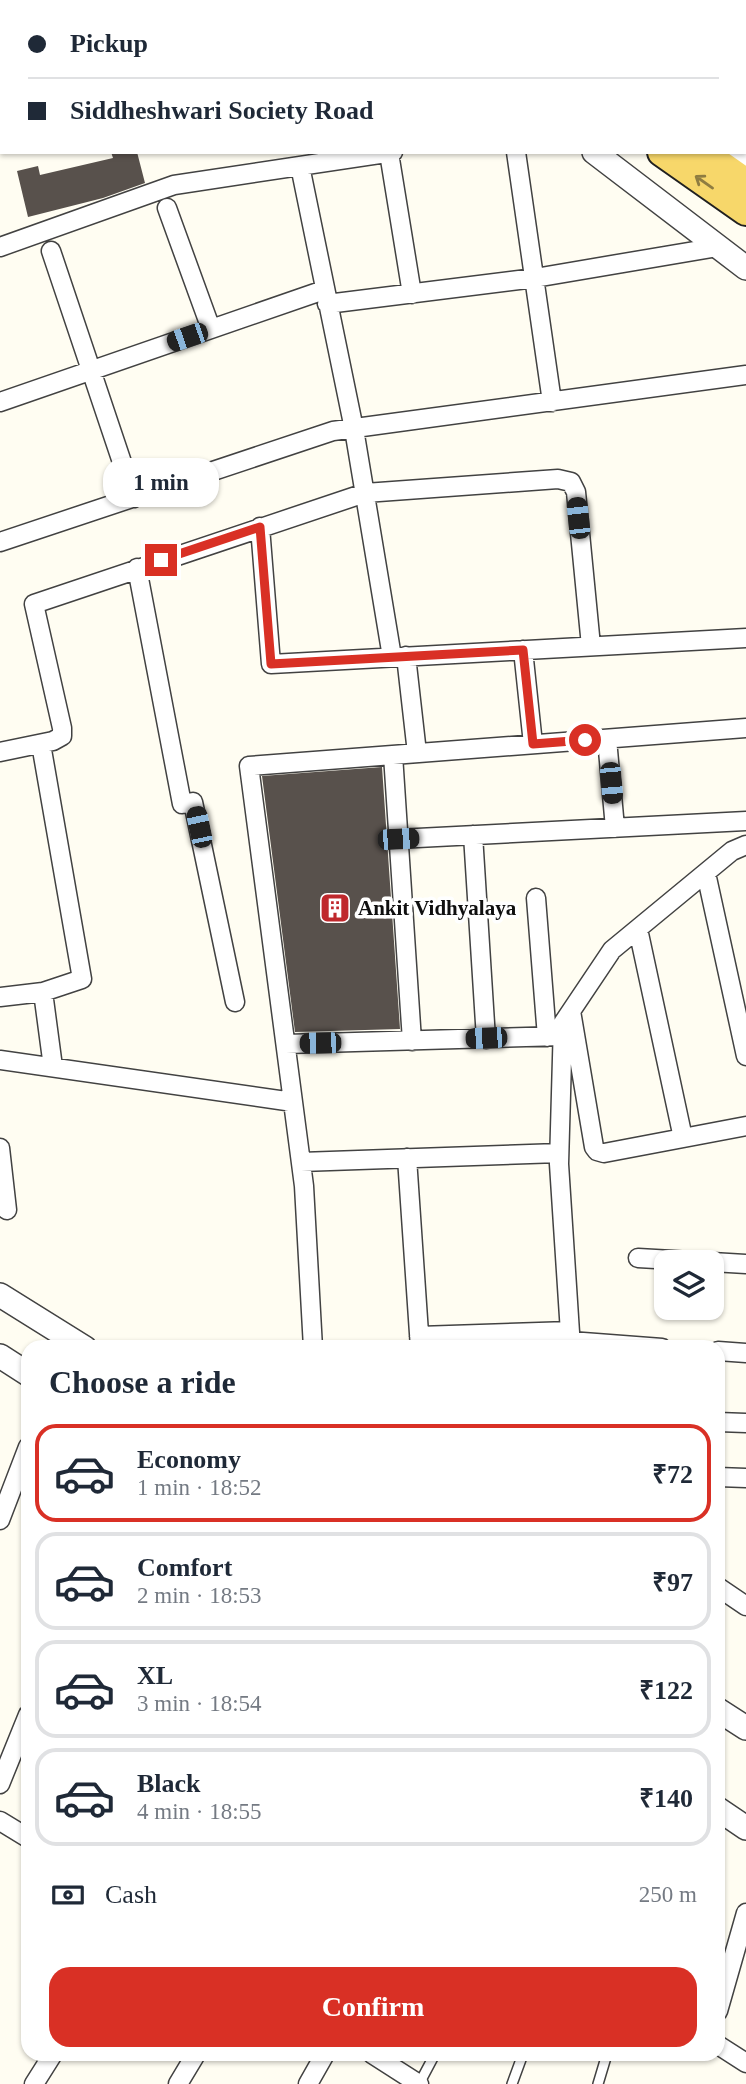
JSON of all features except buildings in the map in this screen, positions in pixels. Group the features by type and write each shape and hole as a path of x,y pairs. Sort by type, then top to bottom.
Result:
{"main road":[{"path":"665,154 746,211"},
{"path":"705,154 746,183"}],"street":[{"path":"0,247 174,186 384,154"},
{"path":"391,154 412,294"},
{"path":"516,154 552,402"},
{"path":"597,154 746,268"},
{"path":"300,166 417,753"},
{"path":"167,208 211,329"},
{"path":"0,402 211,329 326,297 412,294 535,278 718,247"},
{"path":"51,251 134,498"},
{"path":"0,542 333,432 746,375"},
{"path":"0,752 53,741 62,736 34,604 365,493 558,479 571,482 576,492 591,646"},
{"path":"260,527 271,664 746,638"},
{"path":"137,568 182,804 193,802 235,1002"},
{"path":"523,650 533,744"},
{"path":"312,1340 301,1162 249,766 746,728"},
{"path":"607,739 615,828"},
{"path":"0,997 43,992 82,979 41,744"},
{"path":"393,755 412,1041"},
{"path":"398,839 746,821"},
{"path":"472,835 486,1038"},
{"path":"555,1037 612,950 732,851 746,845"},
{"path":"706,873 746,1056"},
{"path":"536,898 555,1037 570,1340"},
{"path":"638,929 683,1138"},
{"path":"43,992 52,1067"},
{"path":"571,1011 594,1147 597,1151 604,1153 746,1126"},
{"path":"286,1044 555,1037"},
{"path":"0,1060 293,1102"},
{"path":"0,1148 7,1210"},
{"path":"301,1162 559,1153"},
{"path":"407,1158 419,1340"},
{"path":"638,1258 654,1259"},
{"path":"724,1263 746,1264"},
{"path":"3,1303 70,1340"},
{"path":"725,1352 746,1353"},
{"path":"0,1356 21,1370"},
{"path":"725,1422 746,1423"},
{"path":"0,1520 21,1465"},
{"path":"725,1477 746,1478"},
{"path":"725,1592 746,1605"},
{"path":"725,1714 746,1728"},
{"path":"0,1784 21,1732"},
{"path":"725,1814 746,1828"},
{"path":"0,1821 21,1834"},
{"path":"725,1986 746,1913"},
{"path":"725,2050 746,2063"},
{"path":"34,2084 49,2061"},
{"path":"177,2084 192,2061"},
{"path":"307,2084 321,2061"},
{"path":"383,2061 419,2084"}],"lane":[{"path":"419,2084 431,2061"},
{"path":"512,2084 520,2061"},
{"path":"598,2084 605,2061"}],"place":[{"name":"Ankit Vidhyalaya","path":"335,908"}],"route":[{"path":"161,560 260,527 271,664 523,650 533,744 585,740"}]}
